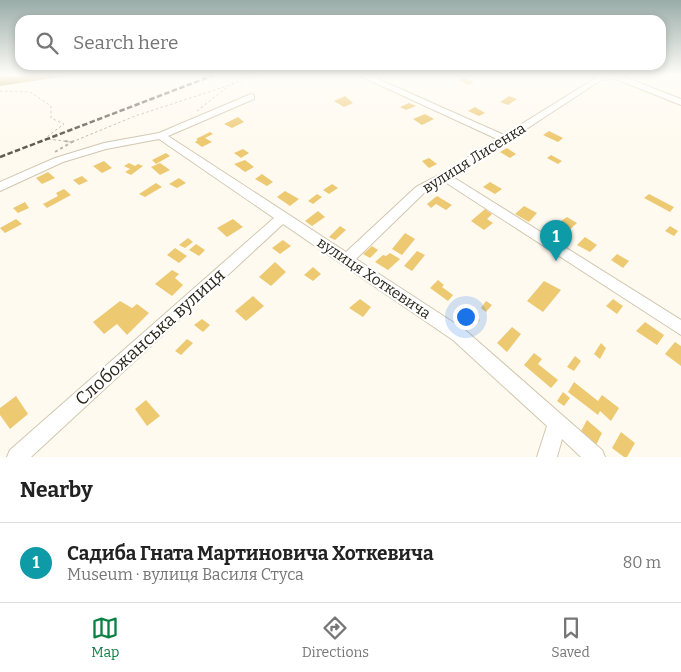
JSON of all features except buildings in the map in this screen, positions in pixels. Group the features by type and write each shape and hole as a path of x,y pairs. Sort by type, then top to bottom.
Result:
{"street":[{"path":"410,96 505,139"},
{"name":"вулиця Лисенка","path":"346,260 420,190 446,177 571,96"},
{"path":"666,96 681,102"},
{"path":"0,186 43,167 104,146 161,136 251,97"},
{"name":"вулиця Хоткевича","path":"161,136 459,335 596,457"},
{"path":"446,177 681,328"},
{"name":"Слобожанська вулиця","path":"17,457 282,217"},
{"path":"547,457 557,423"}],"path":[{"path":"36,96 50,106 51,118 64,124 48,136 48,138 72,142"},
{"path":"43,167 57,151 72,142 135,116 196,96"},
{"path":"197,110 215,96"}],"railway":[{"path":"0,157 158,96"}],"place":[{"name":"Садиба Гната Мартиновича Хоткевича","path":"556,261"}]}
